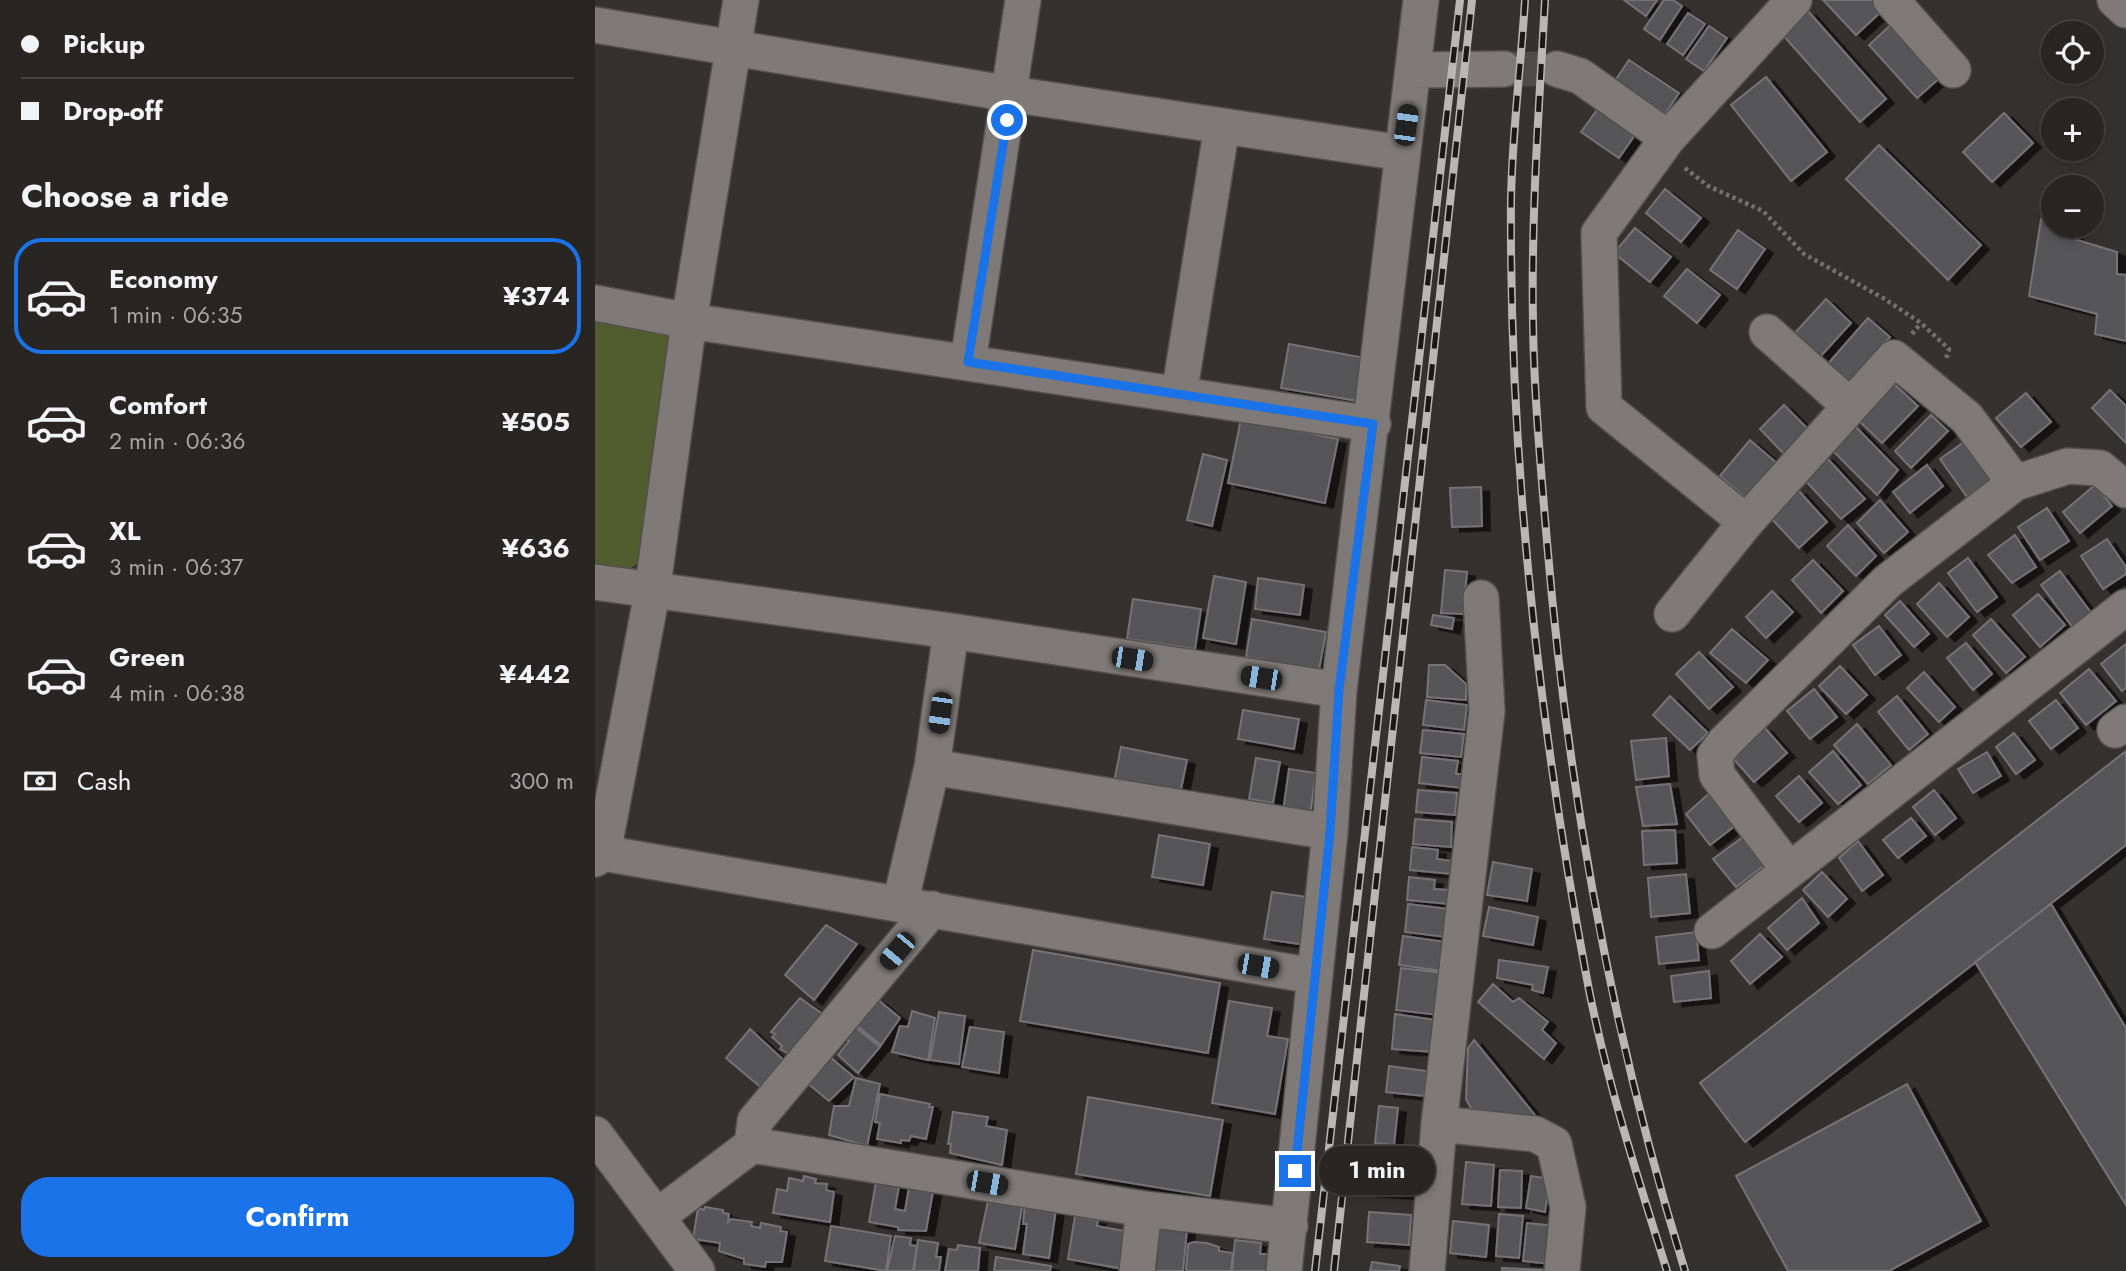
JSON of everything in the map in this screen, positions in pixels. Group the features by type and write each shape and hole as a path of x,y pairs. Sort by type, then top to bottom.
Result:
{"street":[{"path":"741,0 689,321 652,593 599,856 916,906 1313,976"},
{"path":"968,362 1011,94 1023,0"},
{"path":"1284,1271 1330,832 1339,690 1373,424 1421,0"},
{"path":"1746,522 1604,407 1599,233 1668,138 1794,0"},
{"path":"1891,0 1953,70"},
{"path":"2115,0 2126,10"},
{"path":"595,25 1011,94 1402,153"},
{"path":"1414,71 1504,69"},
{"path":"1557,69 1580,76 1668,138"},
{"path":"1179,395 1222,126"},
{"path":"595,303 689,321 1373,424"},
{"path":"1767,332 1850,406"},
{"path":"1672,614 1746,522 1894,358 1967,418 2015,483"},
{"path":"1789,870 1717,775 1715,755 1888,581 2015,483 2069,466 2100,468 2126,490"},
{"path":"595,582 652,593 951,631 1339,690"},
{"path":"1427,1271 1439,1124 1487,711 1481,598"},
{"path":"1712,931 2126,607"},
{"path":"658,1216 752,1145 755,1121 916,906 951,631"},
{"path":"932,767 1330,832"},
{"path":"1439,1124 1535,1134 1554,1144 1568,1207 1562,1271"},
{"path":"595,1134 697,1271"},
{"path":"752,1145 1144,1209 1290,1226"},
{"path":"1137,1271 1144,1209"}],"path":[{"path":"1668,138 1675,161 1708,186 1763,211 1804,254 1921,323 1949,349 1949,355 1939,367"},
{"path":"1905,342 1921,323"}],"green space":[{"path":"595,312 668,327 676,337 638,563 630,569 595,569"}],"building":[{"path":"1624,0 1657,0 1646,16"},
{"path":"1664,0 1673,0 1682,6 1660,40 1644,29"},
{"path":"1823,0 1876,0 1884,9 1856,35"},
{"path":"1808,11 1886,99 1860,122 1782,34"},
{"path":"1688,13 1705,24 1683,55 1667,44"},
{"path":"1895,21 1943,75 1917,98 1869,45"},
{"path":"1709,26 1727,38 1704,71 1686,59"},
{"path":"1629,60 1679,93 1665,114 1615,81"},
{"path":"1766,77 1827,152 1791,181 1731,105"},
{"path":"1602,103 1639,129 1619,158 1581,132"},
{"path":"2004,113 2033,143 1992,182 1963,152"},
{"path":"1879,145 1981,245 1948,280 1846,179"},
{"path":"1665,189 1701,218 1681,242 1646,213"},
{"path":"2041,219 2041,238 2074,238 2117,252 2117,274 2126,275 2126,341 2095,334 2097,314 2029,296"},
{"path":"1635,228 1671,257 1650,282 1614,253"},
{"path":"1738,230 1765,249 1737,289 1710,270"},
{"path":"1687,269 1720,295 1697,323 1664,296"},
{"path":"1826,299 1851,323 1819,358 1793,335"},
{"path":"1868,318 1890,337 1847,385 1826,366"},
{"path":"1289,344 1365,358 1358,401 1281,388"},
{"path":"1893,383 1918,406 1882,443 1858,420"},
{"path":"2110,390 2126,406 2126,443 2092,408"},
{"path":"2026,393 2051,422 2021,447 1996,418"},
{"path":"1784,405 1810,431 1785,455 1760,429"},
{"path":"1931,415 1948,431 1911,468 1895,451"},
{"path":"1241,419 1338,439 1325,503 1228,483"},
{"path":"1855,426 1898,470 1877,495 1832,450"},
{"path":"1750,440 1778,464 1748,500 1720,476"},
{"path":"1967,440 1993,478 1967,497 1940,459"},
{"path":"1203,454 1227,460 1212,526 1187,520"},
{"path":"1825,456 1865,499 1841,519 1802,477"},
{"path":"1927,465 1943,486 1910,513 1893,492"},
{"path":"2095,485 2112,506 2080,533 2063,512"},
{"path":"1481,487 1482,526 1452,527 1450,488"},
{"path":"1798,490 1827,522 1799,548 1769,516"},
{"path":"1880,500 1908,532 1884,553 1857,523"},
{"path":"2047,508 2069,541 2040,560 2018,527"},
{"path":"1848,525 1876,556 1856,576 1827,546"},
{"path":"2015,535 2036,567 2012,583 1988,555"},
{"path":"2107,539 2126,567 2126,574 2103,589 2081,556"},
{"path":"1968,558 1997,597 1977,612 1948,573"},
{"path":"1813,560 1843,591 1821,613 1792,580"},
{"path":"1445,570 1467,572 1463,614 1441,613"},
{"path":"2060,571 2092,614 2073,628 2041,585"},
{"path":"1214,576 1246,582 1236,644 1203,638"},
{"path":"1258,578 1304,585 1300,615 1255,609"},
{"path":"1939,583 1969,617 1947,637 1917,604"},
{"path":"1772,591 1793,612 1766,638 1746,617"},
{"path":"2038,594 2065,625 2040,647 2013,615"},
{"path":"1133,599 1201,609 1195,649 1127,639"},
{"path":"1900,601 1929,634 1914,647 1885,615"},
{"path":"1433,615 1454,618 1452,629 1431,625"},
{"path":"1252,619 1326,632 1319,670 1246,657"},
{"path":"1991,619 2025,657 2006,673 1973,635"},
{"path":"1879,626 1901,655 1875,675 1853,645"},
{"path":"1732,629 1768,660 1746,683 1710,653"},
{"path":"1966,643 1992,674 1973,690 1947,658"},
{"path":"2126,644 2126,688 2122,691 2101,664"},
{"path":"1699,652 1733,687 1709,709 1676,674"},
{"path":"1429,665 1445,665 1466,684 1466,700 1427,697"},
{"path":"1840,666 1867,695 1846,714 1819,686"},
{"path":"2089,669 2116,701 2086,725 2060,693"},
{"path":"1924,672 1955,707 1939,722 1907,688"},
{"path":"1814,689 1837,717 1810,739 1787,711"},
{"path":"1670,696 1708,733 1690,750 1653,715"},
{"path":"1897,696 1928,734 1909,750 1878,712"},
{"path":"1426,700 1467,705 1464,730 1423,725"},
{"path":"2056,700 2078,728 2051,749 2029,721"},
{"path":"1243,710 1299,719 1294,749 1238,739"},
{"path":"1857,724 1891,765 1868,784 1834,745"},
{"path":"1764,727 1787,753 1754,782 1732,757"},
{"path":"1423,730 1464,734 1461,757 1420,753"},
{"path":"2014,733 2035,760 2016,774 1996,747"},
{"path":"1666,738 1669,776 1636,780 1631,741"},
{"path":"1121,747 1187,760 1180,794 1114,782"},
{"path":"1833,751 1861,785 1838,804 1809,772"},
{"path":"2126,751 2126,845 1745,1142 1700,1083"},
{"path":"1987,752 2001,776 1973,793 1958,769"},
{"path":"1422,757 1458,761 1456,774 1463,774 1462,788 1419,783"},
{"path":"1256,758 1280,762 1273,803 1249,799"},
{"path":"1289,769 1316,773 1310,815 1283,812"},
{"path":"1799,776 1822,803 1799,822 1776,796"},
{"path":"1670,784 1677,824 1643,826 1636,787"},
{"path":"1714,789 1740,822 1710,845 1686,814"},
{"path":"1418,790 1457,793 1455,815 1416,812"},
{"path":"1934,790 1956,818 1935,835 1913,807"},
{"path":"1911,818 1926,836 1898,858 1883,840"},
{"path":"1415,819 1452,822 1451,847 1413,844"},
{"path":"1675,830 1677,863 1644,865 1642,831"},
{"path":"1747,834 1770,861 1736,887 1713,859"},
{"path":"1159,835 1210,844 1203,885 1152,877"},
{"path":"1858,841 1883,875 1862,891 1839,858"},
{"path":"1412,847 1438,850 1437,859 1453,861 1452,874 1410,870"},
{"path":"1493,862 1532,869 1527,901 1487,895"},
{"path":"1822,872 1847,899 1828,917 1803,890"},
{"path":"1686,874 1690,913 1651,917 1648,878"},
{"path":"1409,877 1435,880 1434,889 1450,890 1449,904 1407,900"},
{"path":"1272,892 1307,897 1300,944 1264,939"},
{"path":"1802,898 1819,923 1787,950 1768,928"},
{"path":"1408,904 1449,909 1446,937 1405,932"},
{"path":"2051,904 2126,1028 2126,1205 1975,962"},
{"path":"1489,907 1538,917 1533,945 1483,936"},
{"path":"826,925 857,944 814,1000 785,975"},
{"path":"1696,932 1699,960 1659,964 1656,937"},
{"path":"1760,934 1782,957 1750,984 1731,961"},
{"path":"1403,936 1446,942 1442,971 1399,965"},
{"path":"1033,950 1220,983 1208,1053 1020,1021"},
{"path":"1499,960 1548,967 1543,993 1532,990 1533,985 1497,978"},
{"path":"1401,968 1444,973 1438,1015 1396,1010"},
{"path":"1709,971 1711,998 1674,1002 1671,976"},
{"path":"1493,984 1513,1002 1519,998 1548,1022 1542,1030 1556,1043 1544,1059 1478,1002"},
{"path":"800,998 831,1020 798,1059 780,1049 782,1046 772,1037 775,1034 771,1032"},
{"path":"877,999 900,1018 881,1045 856,1025"},
{"path":"1229,1001 1272,1008 1267,1036 1288,1039 1275,1114 1212,1103"},
{"path":"912,1011 935,1018 928,1060 892,1052 900,1026 908,1027"},
{"path":"939,1012 965,1016 959,1064 930,1060"},
{"path":"1395,1014 1442,1021 1434,1052 1392,1049"},
{"path":"855,1027 880,1047 858,1073 838,1055 849,1041 845,1038"},
{"path":"970,1027 1004,1032 999,1073 962,1067"},
{"path":"750,1029 787,1063 764,1090 726,1058"},
{"path":"1474,1040 1535,1115 1530,1124 1475,1116 1466,1099 1468,1048"},
{"path":"830,1057 854,1077 829,1101 807,1083"},
{"path":"1389,1066 1427,1071 1424,1096 1386,1092"},
{"path":"856,1078 880,1084 867,1146 829,1135 834,1106 849,1106"},
{"path":"1907,1084 1981,1221 1889,1271 1788,1271 1736,1176"},
{"path":"880,1094 930,1104 929,1107 933,1107 926,1139 911,1136 909,1141 901,1140 901,1143 877,1139 880,1123 875,1122"},
{"path":"1088,1097 1223,1120 1210,1196 1076,1174"},
{"path":"1379,1106 1398,1108 1394,1145 1375,1143"},
{"path":"953,1112 988,1117 986,1126 1007,1130 1002,1165 950,1153 951,1144 948,1144"},
{"path":"1373,1151 1408,1157 1407,1175 1418,1176 1417,1195 1370,1192"},
{"path":"1466,1162 1494,1165 1491,1206 1462,1204"},
{"path":"1500,1170 1522,1171 1521,1208 1498,1207"},
{"path":"804,1176 816,1179 815,1183 827,1184 826,1190 834,1192 830,1222 773,1213 777,1189 787,1191 789,1178 803,1181"},
{"path":"877,1176 900,1180 895,1209 905,1211 910,1181 934,1186 926,1231 898,1230 898,1227 869,1222"},
{"path":"1531,1176 1550,1179 1545,1212 1526,1208"},
{"path":"988,1201 1023,1201 1015,1249 979,1243"},
{"path":"1025,1204 1056,1209 1049,1258 1023,1254 1027,1224 1023,1224"},
{"path":"705,1207 723,1210 723,1213 729,1214 728,1222 731,1219 752,1222 751,1226 760,1228 761,1223 781,1227 780,1231 787,1232 782,1262 766,1262 765,1267 744,1264 744,1259 719,1251 720,1243 693,1239 698,1208 704,1210"},
{"path":"1369,1212 1411,1215 1409,1245 1367,1242"},
{"path":"1499,1214 1523,1216 1519,1258 1496,1256"},
{"path":"1075,1216 1098,1220 1097,1226 1130,1232 1123,1269 1068,1259"},
{"path":"1453,1221 1489,1225 1486,1257 1450,1253"},
{"path":"1527,1223 1556,1226 1552,1264 1523,1261"},
{"path":"831,1226 891,1236 886,1271 825,1261"},
{"path":"1151,1226 1187,1229 1183,1271 1144,1271"},
{"path":"895,1236 911,1238 910,1245 917,1246 913,1271 887,1271"},
{"path":"918,1240 938,1243 936,1257 941,1257 939,1271 914,1271"},
{"path":"1235,1240 1261,1243 1260,1254 1269,1254 1270,1271 1232,1271"},
{"path":"1207,1243 1219,1247 1219,1251 1233,1253 1231,1271 1186,1271 1188,1244"},
{"path":"958,1245 980,1248 978,1271 945,1271 949,1249 957,1250"},
{"path":"996,1257 1051,1266 1050,1271 994,1271"},
{"path":"1372,1262 1400,1266 1399,1271 1370,1271"},
{"path":"1502,1268 1547,1270 1547,1271 1502,1271"}],"tunnel":[{"path":"1504,69 1557,69"}],"railway":[{"path":"1315,1271 1460,0"},
{"path":"1334,1271 1472,0"},
{"path":"1525,0 1512,175 1512,299 1522,498 1542,696 1571,893 1589,990 1614,1096 1667,1271"},
{"path":"1545,0 1534,202 1533,323 1538,433 1556,635 1580,820 1614,1001 1635,1091 1685,1271"}],"route":[{"path":"1007,120 968,362 1373,424 1339,690 1330,832 1313,976 1295,1171"}]}
